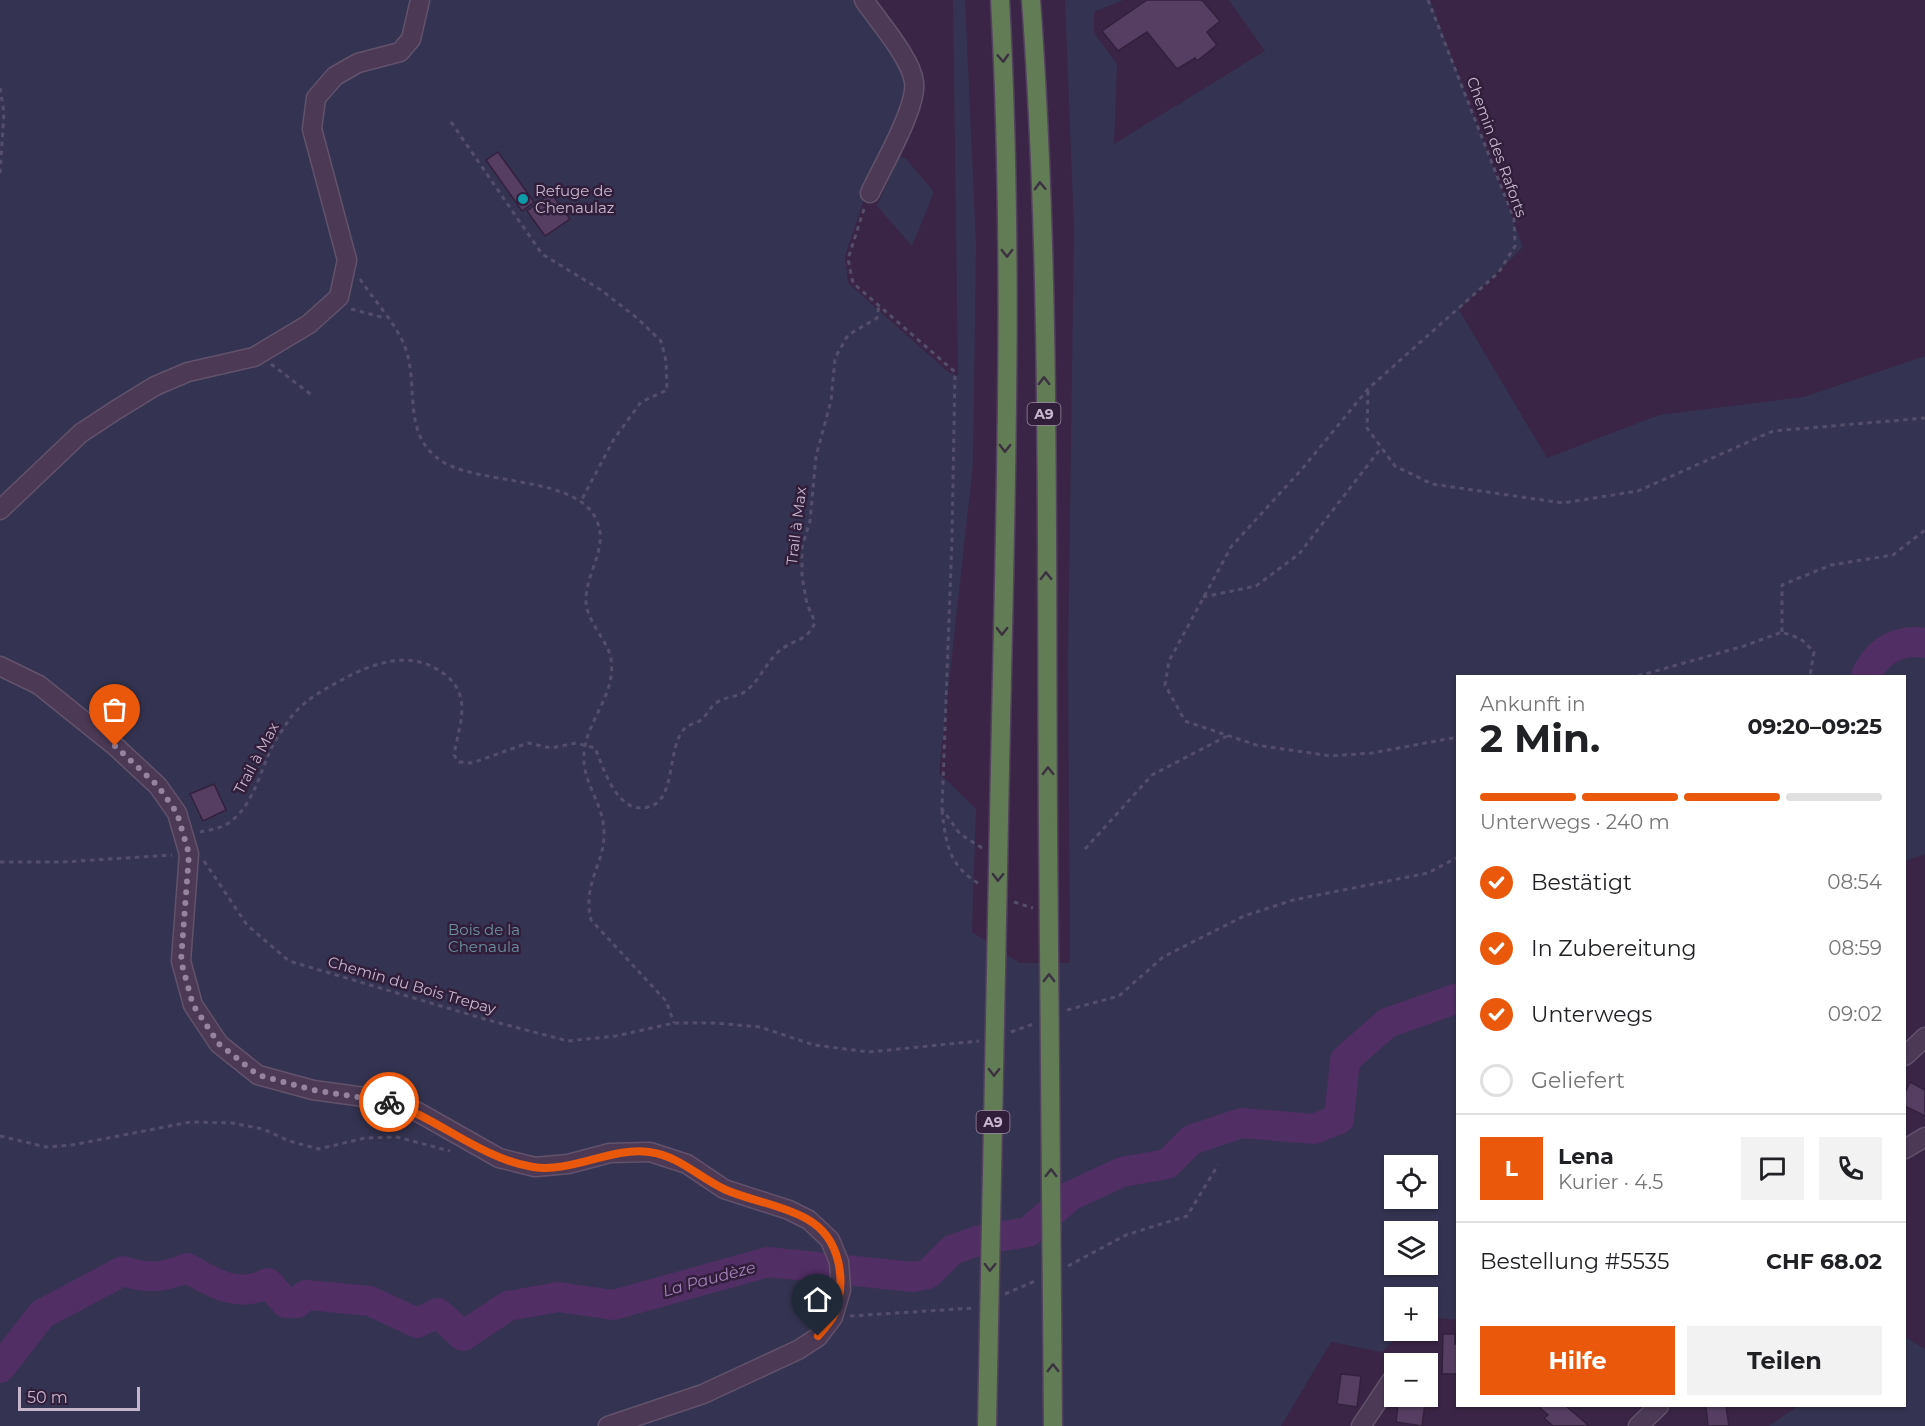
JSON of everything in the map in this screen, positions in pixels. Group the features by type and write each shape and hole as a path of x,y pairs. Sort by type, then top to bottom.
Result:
{"highway":[{"name":"A9","path":"987,1426 1007,307 1006,123 1000,0"},
{"name":"A9","path":"1031,0 1038,113 1043,298 1053,1426"}],"street":[{"path":"0,510 81,432 155,386 188,372 258,354 309,324 339,297 348,260 312,129 316,98 335,76 358,63 400,52 411,39 420,0"},
{"path":"864,0 907,63 914,82 912,104 870,193"},
{"path":"0,666 39,685 115,746 158,786 177,813 189,854 181,961 193,1005 219,1044 258,1075 313,1090 379,1099 416,1111 499,1158 535,1167 568,1164 610,1153 650,1152 687,1164 724,1189 809,1220 830,1240 839,1263 841,1290 833,1317 818,1336 798,1350 703,1394 608,1426"},
{"path":"1906,1055 1925,1037"},
{"path":"1906,1148 1925,1137"},
{"path":"1361,1426 1384,1392"},
{"path":"1638,1426 1658,1407"}],"path":[{"name":"Chemin des Raforts","path":"1428,0 1514,219 1515,246 1499,272 1368,389 1302,469 1231,547 1169,661 1165,685 1185,721 1256,745 1331,756 1372,753 1456,737"},
{"path":"0,88 4,112 0,173"},
{"path":"451,122 542,254 586,278 637,318 661,341 666,361 667,390 641,402 614,439 581,501"},
{"path":"870,193 848,259 853,283 955,372 952,550 942,809 960,834 986,851"},
{"path":"348,260 404,344 409,359 414,425 420,440 430,452 460,470 564,493 581,501 595,515 601,530 601,545 586,598 591,620 611,658 610,689 591,724 584,763 603,818 604,835 587,903 591,920 666,1001 674,1023"},
{"path":"331,304 387,319"},
{"name":"Trail à Max","path":"183,832 198,833 226,825 242,809 261,778 271,750 290,718 308,700 362,669 387,661 416,660 436,667 457,686 463,701 454,755 459,762 472,763 528,743 551,748 576,743 595,748 618,796 631,806 646,808 659,803 667,790 679,736 687,726 699,722 715,703 739,696 748,689 778,652 801,641 811,632 815,621 807,604 802,577 802,547 810,521 816,456 831,401 835,358 848,335 877,318 879,305"},
{"path":"258,354 313,396"},
{"path":"1368,389 1367,428 1395,466 1432,484 1563,503 1638,491 1773,432 1925,418"},
{"path":"1203,597 1256,586 1299,554 1381,448"},
{"path":"1782,632 1782,585 1831,565 1893,555 1925,530"},
{"path":"1642,675 1744,646 1782,632 1801,639 1814,652 1810,675"},
{"path":"1085,849 1152,775 1228,736"},
{"path":"0,862 63,862 189,854"},
{"name":"Chemin du Bois Trepay","path":"189,854 207,862 247,925 289,961 488,1020 568,1041 616,1036 674,1023 715,1023 760,1027 814,1045 868,1052 985,1039"},
{"path":"1065,1011 1119,996 1163,957 1244,916 1293,900 1428,873 1456,858"},
{"path":"1006,1033 1036,1023"},
{"path":"0,1136 46,1147 72,1145 190,1122 232,1123 263,1129 289,1141 319,1149 365,1138 397,1137 451,1151"}],"green space":[{"name":"Bois de la Chenaula","path":"0,0 857,0 911,87 867,190 845,256 848,283 948,372 958,376 953,0 965,0 976,244 973,464 939,773 976,809 972,932 1019,963 1070,963 1068,662 1074,228 1065,0 1123,0 1094,12 1094,33 1117,64 1114,144 1265,51 1229,0 1430,0 1523,247 1459,310 1547,458 1659,415 1804,397 1925,356 1925,854 1906,861 1906,675 1456,675 1456,1320 1438,1318 1438,1287 1384,1287 1384,1341 1393,1341 1382,1352 1331,1342 1281,1426 0,1426"},
{"path":"899,156 906,159 934,192 912,246 877,206"},
{"path":"1906,1338 1925,1349 1925,1426 1769,1426 1797,1407 1906,1407"}],"building":[{"path":"1147,0 1202,0 1220,21 1207,32 1217,45 1197,61 1195,58 1177,69 1147,32 1118,51 1102,31"},
{"path":"498,152 534,202 522,211 486,160"},
{"path":"551,193 570,219 545,236 527,211"},
{"path":"214,784 226,810 203,821 190,794"},
{"path":"1910,1082 1925,1090 1925,1116 1906,1106 1906,1091"},
{"path":"1443,1334 1455,1334 1456,1374 1442,1374"},
{"path":"1341,1374 1361,1376 1357,1407 1337,1404"},
{"path":"1398,1407 1425,1407 1422,1426 1396,1422"},
{"path":"1539,1407 1567,1407 1589,1426 1553,1426 1544,1418 1548,1415"},
{"path":"1706,1407 1726,1407 1729,1426 1708,1426"}],"waterway":[{"name":"La Paudèze","path":"1866,675 1876,660 1890,649 1906,643 1925,643"},
{"name":"La Paudèze","path":"0,1368 42,1314 123,1271 155,1276 187,1268 216,1284 236,1289 247,1290 268,1283 286,1303 297,1303 306,1295 370,1301 417,1323 438,1313 463,1336 508,1306 558,1297 613,1305 768,1262 913,1277 928,1274 952,1250 980,1240 1028,1232 1070,1196 1122,1172 1167,1164 1191,1140 1241,1123 1314,1129 1339,1119 1345,1060 1387,1023 1456,999"}],"way so far":[{"path":"115,746 158,786 177,813 189,854 188,892 182,929 181,961 193,1005 219,1044 258,1075 313,1090 389,1102"}],"place":[{"name":"Refuge de Chenaulaz","path":"523,199"}],"route":[{"path":"389,1102 416,1111 499,1158 535,1167 568,1164 610,1153 650,1152 687,1164 724,1189 789,1210 809,1220 830,1240 839,1263 841,1290 833,1317 818,1336"}]}
